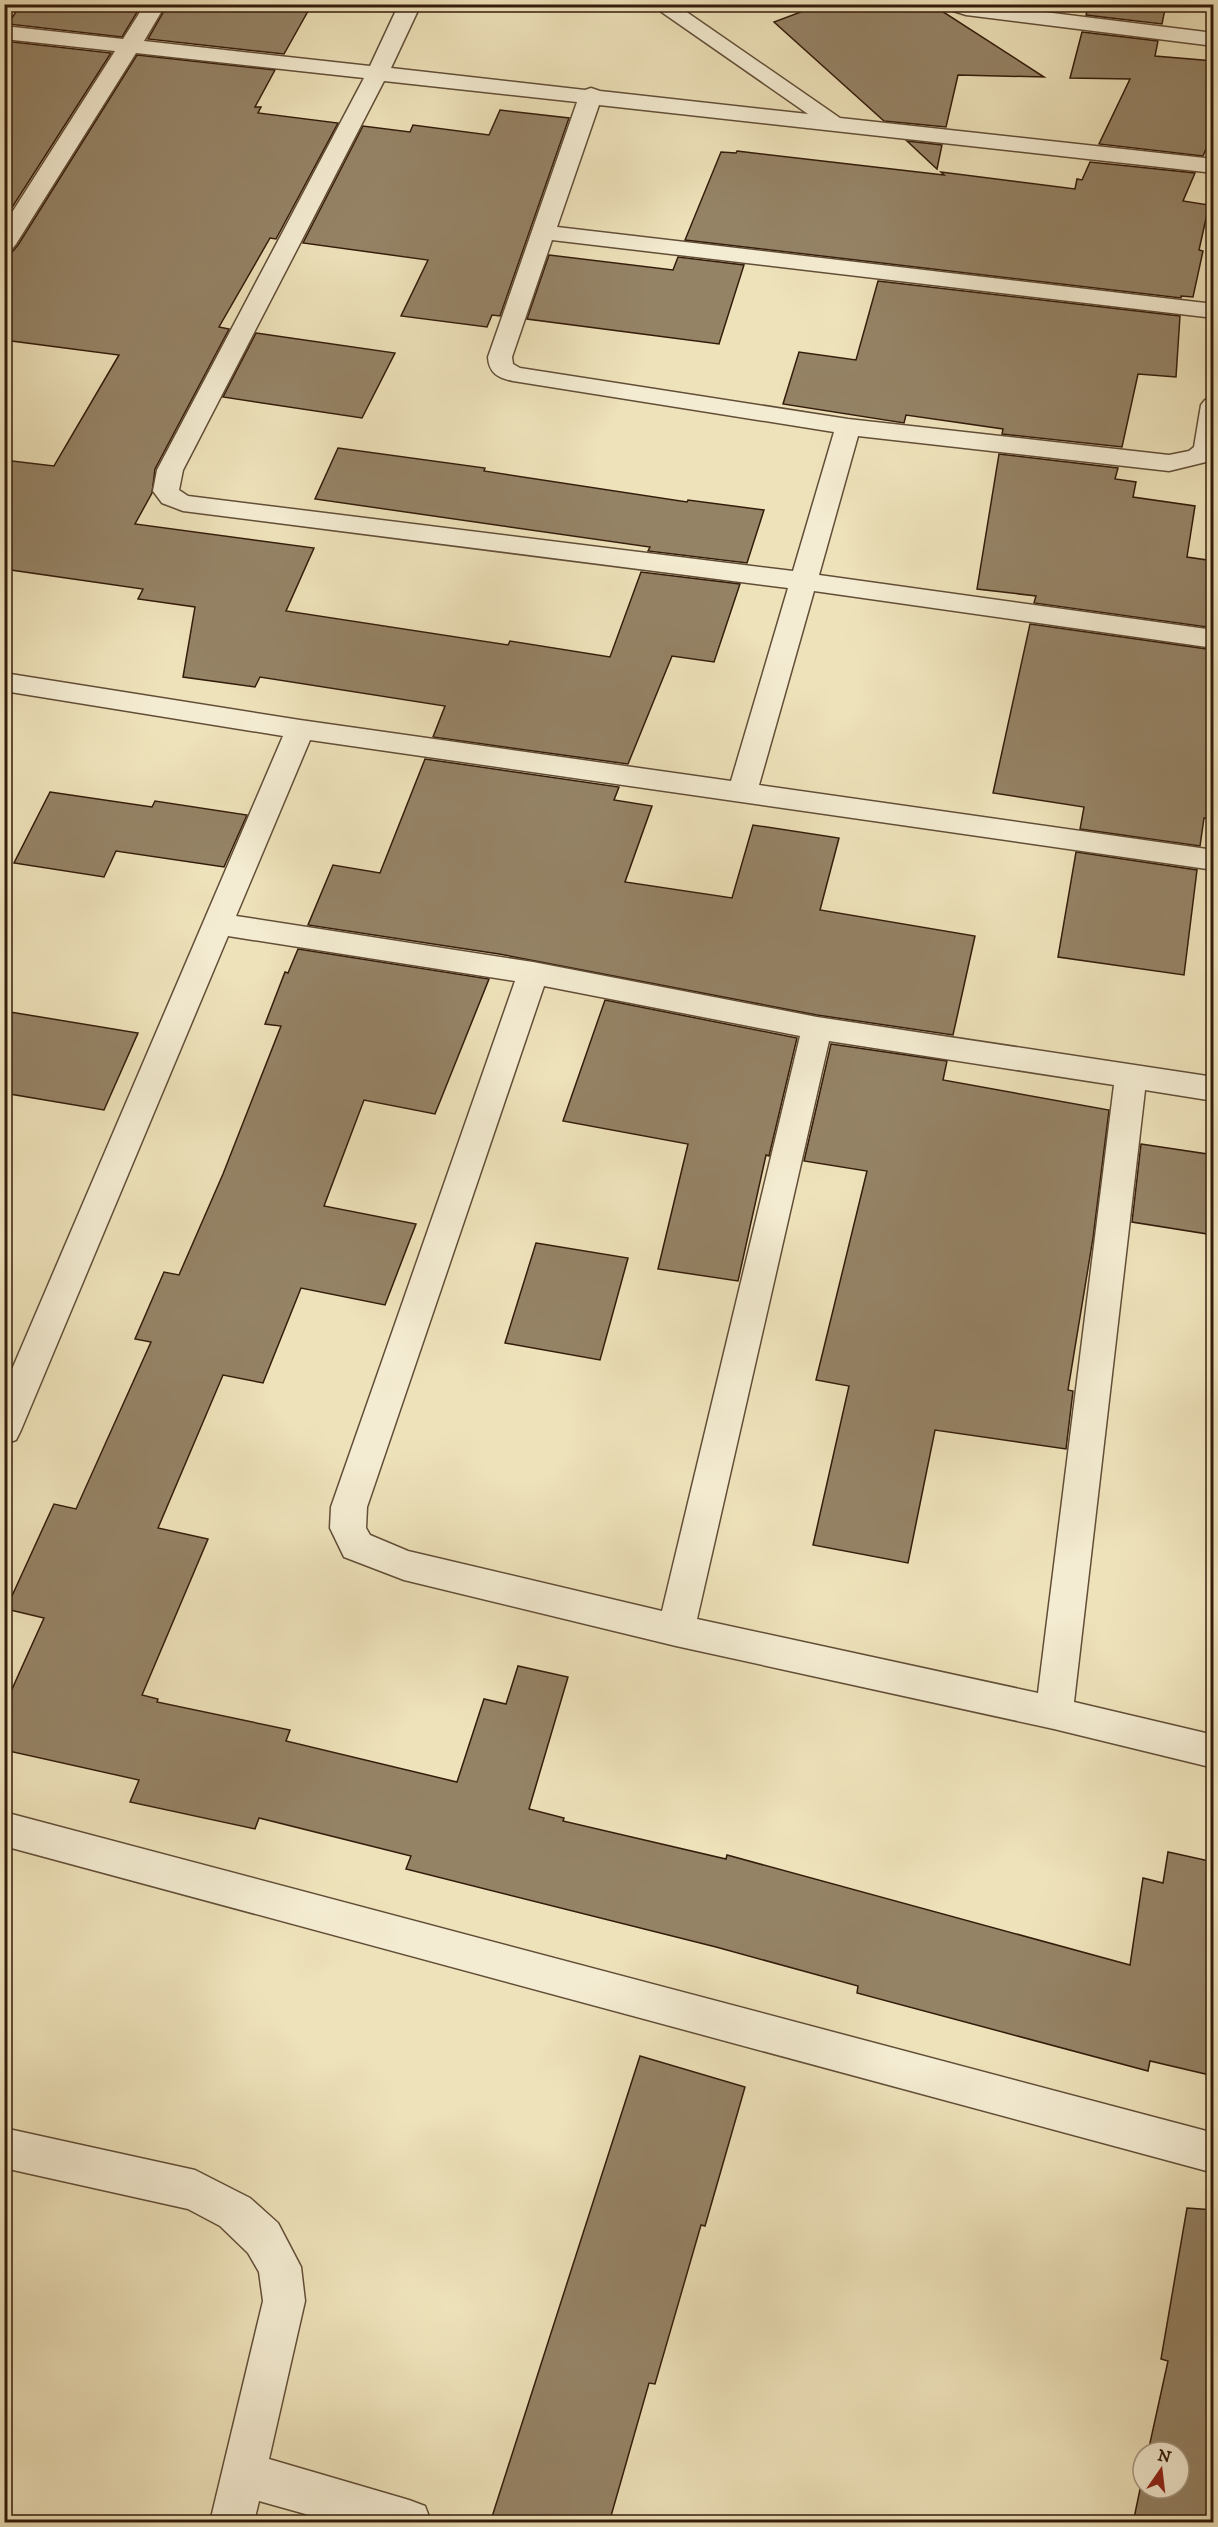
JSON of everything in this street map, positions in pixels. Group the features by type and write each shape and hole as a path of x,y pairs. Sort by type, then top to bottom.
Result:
{"street":[{"path":"4,244 156,4"},
{"path":"410,4 391,47 170,470 165,484 167,494 173,500 802,581 1214,639"},
{"path":"660,4 835,123"},
{"path":"955,4 966,9 1005,15 1214,40"},
{"path":"4,32 375,74 591,95 1214,166"},
{"path":"591,95 500,357 501,367 513,374 848,427 1169,463 1197,458 1206,450 1214,405"},
{"path":"543,232 1214,311"},
{"path":"742,794 848,427"},
{"path":"4,682 300,729 1214,860"},
{"path":"4,1430 300,729"},
{"path":"218,924 533,973 817,1028 1214,1089"},
{"path":"533,973 349,1507 348,1528 357,1546 404,1565 676,1630 1054,1713 1214,1752"},
{"path":"676,1630 817,1028"},
{"path":"1054,1713 1131,1075"},
{"path":"4,1829 1214,2153"},
{"path":"4,2148 195,2190 235,2212 262,2238 280,2267 284,2301 232,2523"},
{"path":"243,2474 409,2523"}],"building":[{"path":"21,4 142,4 122,37 8,24"},
{"path":"168,4 312,4 284,54 148,39"},
{"path":"822,4 931,4 1044,77 958,75 946,127 884,121 774,22"},
{"path":"1089,4 1166,4 1162,24 1086,15"},
{"path":"1082,32 1158,41 1155,56 1214,61 1214,131 1203,156 1099,144 1130,79 1070,78"},
{"path":"4,41 111,53 4,220"},
{"path":"137,55 275,70 255,107 261,107 258,113 338,123 276,239 270,238 219,327 229,329 155,469 152,493 135,524 314,548 286,611 508,645 510,641 610,657 641,572 740,584 714,662 672,656 628,764 433,737 445,706 260,677 255,687 183,677 195,607 138,599 143,589 4,569 4,460 54,466 119,355 4,340 4,253 13,251 18,245"},
{"path":"500,110 569,118 500,316 492,315 487,327 401,316 428,260 303,243 363,126 410,132 413,125 489,135"},
{"path":"907,141 942,145 937,169"},
{"path":"737,151 944,175 941,172 1075,189 1077,179 1082,180 1090,162 1195,173 1183,201 1209,205 1199,250 1203,251 1193,297 1181,296 1181,298 685,240 721,152 736,153"},
{"path":"549,255 673,270 678,257 744,265 719,344 527,319"},
{"path":"878,281 1180,316 1176,377 1138,374 1122,447 1002,434 1003,429 906,415 904,423 783,404 799,352 856,360"},
{"path":"256,333 395,353 362,418 223,397"},
{"path":"338,448 485,468 484,471 687,502 688,500 764,510 747,563 648,551 650,547 315,499"},
{"path":"999,454 1118,468 1115,479 1136,482 1133,497 1195,506 1187,557 1214,561 1214,628 1034,603 1036,596 977,589"},
{"path":"1030,624 1214,650 1214,819 1204,818 1200,846 1080,829 1084,807 993,793"},
{"path":"425,759 619,787 614,800 652,806 625,882 732,898 753,825 839,838 820,910 975,936 953,1035 817,1015 499,954 308,925 333,865 380,873"},
{"path":"50,792 152,807 155,801 247,815 224,867 116,851 104,877 14,863"},
{"path":"1076,852 1197,870 1184,975 1058,957"},
{"path":"298,949 489,979 435,1114 364,1100 324,1206 416,1224 385,1305 301,1288 263,1383 223,1375 158,1528 208,1539 142,1695 158,1699 157,1702 290,1730 286,1741 457,1782 484,1699 506,1704 518,1666 568,1677 529,1809 564,1818 563,1821 726,1859 727,1855 1130,1965 1143,1878 1163,1883 1168,1852 1214,1862 1214,2076 1150,2061 1148,2071 857,1993 858,1986 716,1947 406,1869 411,1856 259,1818 255,1829 130,1802 139,1780 4,1750 4,1707 44,1618 6,1609 54,1504 76,1509 151,1342 135,1339 164,1272 179,1275 223,1174 281,1026 265,1024 285,972 288,973"},
{"path":"605,1000 797,1038 769,1156 766,1155 738,1281 658,1269 688,1144 563,1121"},
{"path":"4,1011 138,1033 104,1110 4,1093"},
{"path":"831,1044 947,1061 943,1080 1109,1110 1093,1238 1068,1390 1073,1391 1066,1449 935,1430 908,1563 813,1545 849,1386 816,1380 867,1171 804,1161"},
{"path":"1141,1144 1214,1155 1214,1235 1132,1222"},
{"path":"536,1243 628,1258 600,1360 505,1343"},
{"path":"640,2056 745,2087 705,2226 701,2225 655,2384 649,2383 609,2523 490,2523"},
{"path":"1187,2208 1214,2210 1214,2523 1133,2523 1138,2500 1191,2500 1191,2440 1151,2440 1168,2361 1161,2359"}]}
